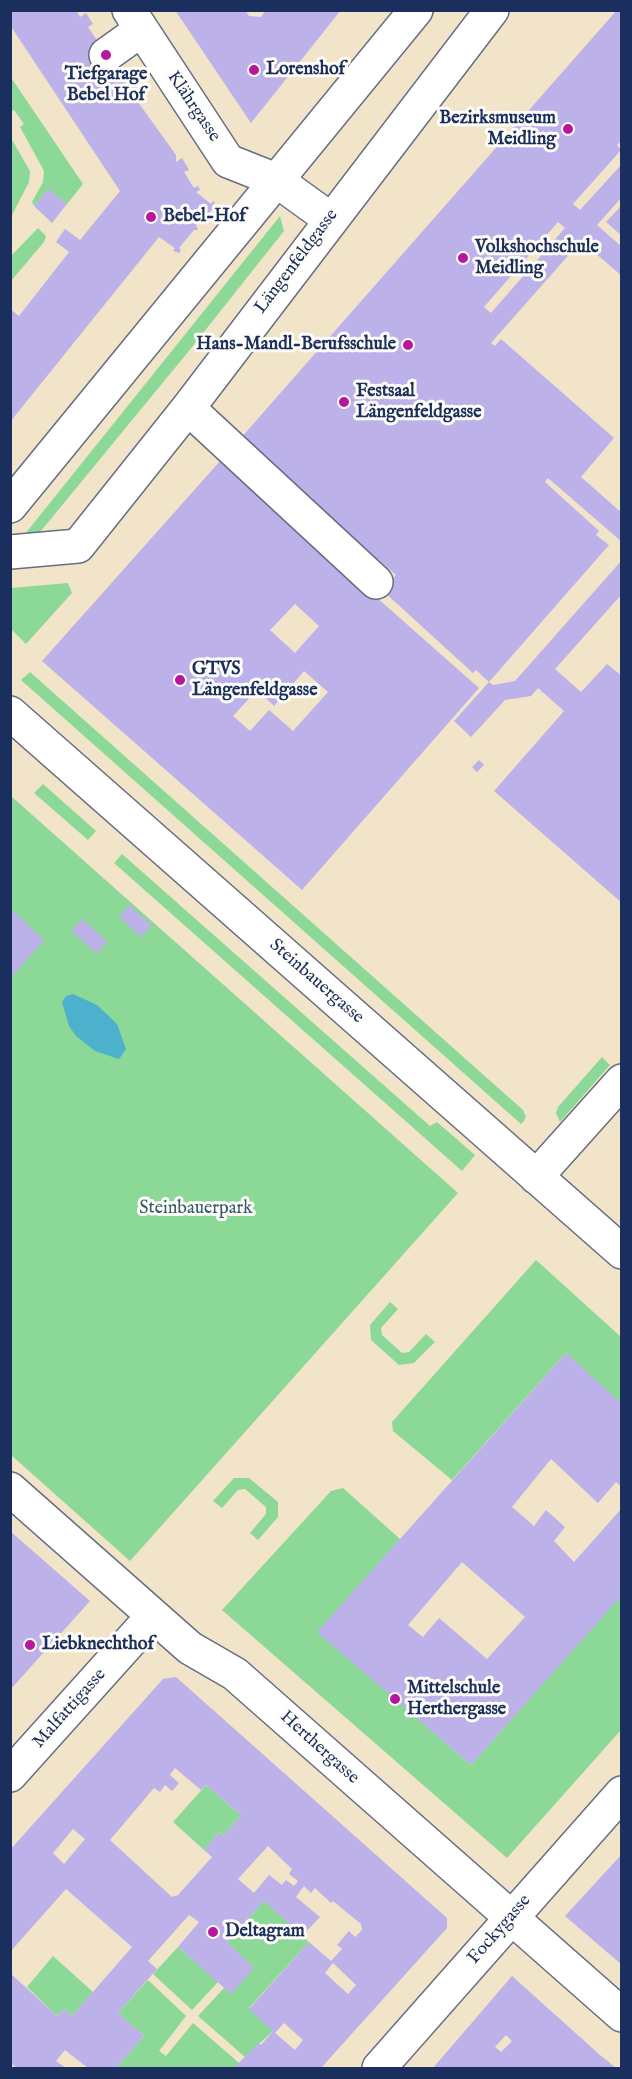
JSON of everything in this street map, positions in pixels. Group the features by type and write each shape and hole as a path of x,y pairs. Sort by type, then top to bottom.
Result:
{"street":[{"path":"10,506 416,10"},
{"name":"Längenfeldgasse","path":"10,552 78,546 188,408 330,219 492,10"},
{"path":"106,55 135,20"},
{"name":"Klährgasse","path":"135,20 228,161 276,180 330,219"},
{"path":"188,408 376,582"},
{"name":"Steinbauergasse","path":"10,712 621,1252"},
{"path":"536,1177 621,1081"},
{"name":"Herthergasse","path":"10,1489 189,1648 236,1674 621,2015"},
{"name":"Malfattigasse","path":"10,1775 153,1616"},
{"name":"Fockygasse","path":"379,2068 621,1793"}],"green space":[{"path":"10,76 83,184 67,204 48,189 34,206 32,202 43,182 44,171 20,127 24,124 14,110 11,112"},
{"path":"11,138 30,171 29,182 11,217"},
{"path":"280,216 284,231 188,352 36,537 25,534"},
{"path":"38,228 46,236 44,242 11,281 11,256"},
{"path":"68,583 72,593 26,644 11,629 11,588"},
{"path":"30,672 523,1110 526,1117 523,1122 521,1124 21,680"},
{"path":"43,784 96,831 88,840 34,793"},
{"name":"Steinbauerpark","path":"11,796 458,1193 130,1561 11,1455"},
{"path":"122,854 430,1126 437,1122 475,1155 462,1171 114,863"},
{"path":"602,1057 610,1065 560,1122 556,1113 558,1107"},
{"path":"536,1260 621,1337 621,1404 566,1353 452,1480 393,1431 392,1422"},
{"path":"390,1302 398,1309 381,1328 382,1335 402,1353 409,1352 426,1334 435,1342 414,1363 399,1365 371,1340 370,1325"},
{"path":"234,1478 249,1478 278,1502 278,1517 258,1540 250,1533 266,1514 266,1507 245,1489 238,1490 222,1508 213,1501"},
{"path":"343,1488 400,1539 318,1632 471,1765 621,1595 621,1730 507,1858 222,1610 331,1491"},
{"path":"206,1785 241,1815 223,1836 219,1832 204,1850 173,1822"},
{"path":"264,1901 309,1942 249,2008 273,2031 245,2057 198,2016 224,1988 231,1993 254,1968 227,1942"},
{"path":"178,1947 218,1982 192,2010 153,1974"},
{"path":"53,1956 93,1992 72,2016 64,2009 57,2016 27,1987"},
{"path":"148,1980 186,2016 159,2051 166,2056 193,2023 239,2063 236,2068 116,2068 144,2036 118,2013"}],"water":[{"path":"73,994 97,1005 117,1024 126,1049 119,1059 95,1051 76,1036 69,1026 62,1002 66,996"}],"building":[{"name":"Bebel-Hof","path":"10,10 76,10 80,17 86,13 93,24 88,27 126,84 131,81 139,92 133,95 176,155 176,162 182,158 189,170 184,172 194,188 198,186 200,190 196,192 211,204 215,202 213,205 216,206 196,225 198,230 194,230 179,248 181,250 179,253 173,251 175,248 159,237 10,422 10,309 19,316 69,252 56,242 65,229 80,240 120,191 10,25"},
{"name":"Lorenshof","path":"175,10 245,10 249,16 261,17 266,10 341,10 251,123"},
{"name":"Hans-Mandl-Berufsschule","path":"617,10 622,10 622,140 617,145 621,150 573,204 580,210 622,164 622,197 597,225 622,247 622,276 581,241 491,343 495,346 501,339 614,438 581,477 622,513 622,542 548,478 545,482 599,531 596,535 609,545 489,682 476,670 473,673 382,590 396,575 240,439","holes":["558,222 565,228 491,313 484,307"]},
{"path":"48,189 67,204 52,223 34,206"},
{"path":"622,205 622,236 606,222"},
{"name":"GTVS Längenfeldgasse","path":"221,460 479,688 302,890 42,661","holes":["295,604 319,626 295,653 270,630","304,671 328,692 293,731 269,710 250,731 233,716 257,690 274,706"]},
{"path":"622,560 622,594 555,669 581,692 607,664 622,676 622,903 494,791 564,711 538,688 531,696 505,700 471,737 454,721 489,682 493,685 515,681"},
{"path":"479,760 484,765 477,772 472,767"},
{"path":"129,905 152,925 141,937 119,917"},
{"path":"12,910 44,940 10,979 10,912"},
{"path":"82,919 107,941 97,954 71,931"},
{"path":"566,1353 622,1404 622,1487 616,1482 598,1503 551,1459 512,1507 534,1526 546,1510 565,1527 554,1541 574,1562 622,1508 622,1595 471,1765 317,1632","holes":["462,1562 525,1617 487,1659 439,1618 423,1637 408,1625"]},
{"name":"Liebknechthof","path":"10,1531 90,1601 10,1690"},
{"path":"176,1677 447,1918 447,1928 321,2068 234,2068 258,2043 261,2045 273,2031 249,2009 309,1942 331,1961 342,1949 337,1945 349,1931 355,1937 362,1930 361,1924 333,1901 331,1903 315,1888 311,1893 304,1886 296,1897 320,1917 302,1936 264,1901 227,1942 254,1968 231,1994 178,1947 199,1922 189,1915 148,1961 157,1969 118,2013 144,2036 116,2068 88,2068 65,2050 56,2061 66,2068 17,2068 10,2063 10,1973 57,2016 64,2009 72,2016 132,1947 66,1889 10,1952 10,1850 163,1679","holes":["175,1768 201,1790 206,1785 241,1815 223,1836 219,1832 204,1850 212,1857 178,1895 172,1897 110,1840 154,1788 160,1792 165,1785 172,1791 179,1783 170,1775","73,1829 85,1839 64,1864 53,1853","268,1846 292,1869 289,1874 298,1881 294,1886 286,1880 282,1885 269,1875 254,1893 238,1879","333,1963 356,1985 348,1994 325,1973","284,2023 303,2040 295,2050 275,2033"]},
{"path":"622,1854 622,1965 565,1916"},
{"path":"512,1976 616,2068 433,2068","holes":["506,2035 512,2041 501,2052 495,2047"]}],"place":[{"name":"Tiefgarage Bebel Hof","path":"106,55"},
{"name":"Lorenshof","path":"254,70"},
{"name":"Bezirksmuseum Meidling","path":"568,129"},
{"name":"Bebel-Hof","path":"151,217"},
{"name":"Volkshochschule Meidling","path":"463,258"},
{"name":"Hans-Mandl-Berufsschule","path":"408,345"},
{"name":"Festsaal Längenfeldgasse","path":"344,402"},
{"name":"GTVS Längenfeldgasse","path":"180,680"},
{"name":"Liebknechthof","path":"30,1645"},
{"name":"Mittelschule Herthergasse","path":"395,1699"},
{"name":"Deltagram","path":"213,1932"}]}
